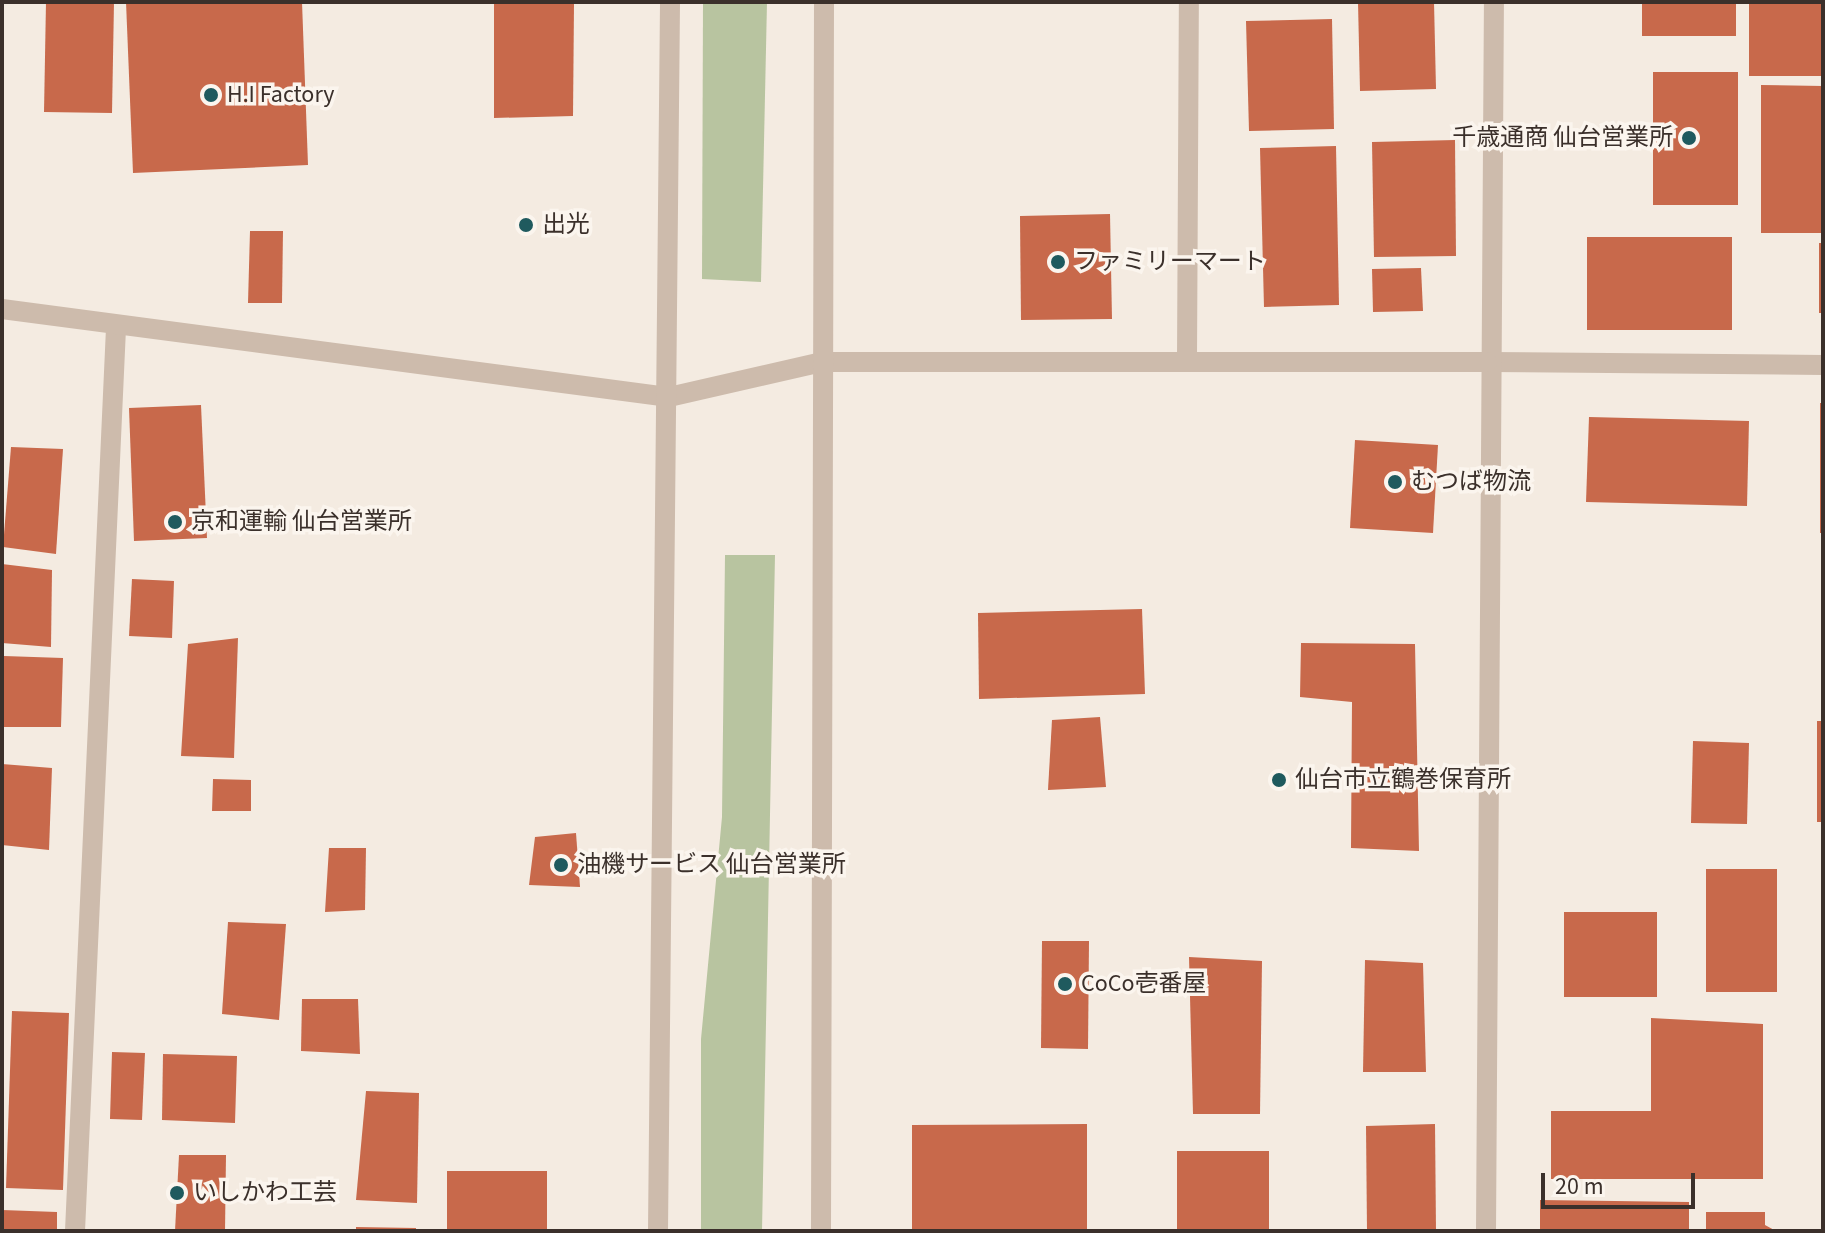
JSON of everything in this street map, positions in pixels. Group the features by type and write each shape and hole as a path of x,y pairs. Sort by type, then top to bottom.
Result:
{"street":[{"path":"658,1231 669,397 670,2"},
{"path":"821,1231 824,2"},
{"path":"1187,359 1189,2"},
{"path":"1486,1231 1487,362 1494,2"},
{"path":"2,309 116,327 669,397 822,362 1187,359 1823,365"},
{"path":"75,1231 116,327"}],"green space":[{"path":"703,2 767,2 761,282 702,279"},
{"path":"725,555 775,555 762,1231 701,1231 701,1039 722,817"}],"building":[{"path":"46,2 114,2 112,113 44,112"},
{"path":"126,2 302,2 308,165 133,173"},
{"path":"1358,2 1434,2 1436,89 1360,91"},
{"path":"1642,2 1736,2 1736,36 1642,36"},
{"path":"1749,2 1823,2 1823,76 1749,76"},
{"path":"494,4 574,4 573,116 494,118"},
{"path":"1332,19 1334,129 1249,131 1246,21"},
{"path":"1653,72 1738,72 1738,205 1653,205"},
{"path":"1761,85 1823,86 1823,233 1761,233"},
{"path":"1455,140 1456,256 1374,257 1372,142"},
{"path":"1336,146 1339,305 1264,307 1260,148"},
{"path":"1110,214 1112,319 1021,320 1020,216"},
{"path":"250,231 283,231 282,303 248,303"},
{"path":"1587,237 1732,237 1732,330 1587,330"},
{"path":"1819,243 1823,243 1823,313 1819,313"},
{"path":"1421,268 1423,311 1373,312 1372,269"},
{"path":"1820,403 1823,403 1823,533 1820,533"},
{"path":"201,405 207,538 134,541 129,408"},
{"path":"1589,417 1749,421 1747,506 1586,502"},
{"path":"1355,440 1438,445 1433,533 1350,528"},
{"path":"11,447 63,449 56,554 3,547"},
{"path":"2,564 52,570 51,647 2,643"},
{"path":"132,579 174,581 172,638 129,636"},
{"path":"1142,609 1145,694 979,699 978,613"},
{"path":"238,638 234,758 181,756 188,644"},
{"path":"1301,643 1415,644 1419,851 1351,848 1352,702 1300,697"},
{"path":"4,656 63,658 61,727 2,727"},
{"path":"1100,717 1106,787 1048,790 1052,720"},
{"path":"1817,721 1823,721 1823,822 1817,822"},
{"path":"1693,741 1749,743 1747,824 1691,823"},
{"path":"2,764 52,768 49,850 2,845"},
{"path":"213,779 251,780 251,811 212,811"},
{"path":"576,833 580,887 529,885 535,837"},
{"path":"329,848 366,848 365,910 325,912"},
{"path":"1706,869 1777,869 1777,992 1706,992"},
{"path":"1564,912 1657,912 1657,997 1564,997"},
{"path":"228,922 286,924 279,1020 222,1014"},
{"path":"1042,941 1089,941 1088,1049 1041,1048"},
{"path":"1189,957 1262,961 1260,1114 1193,1114"},
{"path":"1365,960 1423,963 1426,1072 1363,1072"},
{"path":"302,999 358,999 360,1054 301,1051"},
{"path":"12,1011 69,1013 63,1190 6,1188"},
{"path":"1651,1018 1763,1024 1763,1179 1551,1179 1551,1111 1651,1111"},
{"path":"112,1052 145,1053 142,1120 110,1119"},
{"path":"163,1054 237,1056 235,1123 162,1120"},
{"path":"366,1091 419,1093 417,1203 356,1200"},
{"path":"1087,1124 1087,1231 912,1231 912,1125"},
{"path":"1435,1124 1436,1231 1367,1231 1366,1126"},
{"path":"1177,1151 1269,1151 1269,1231 1177,1231"},
{"path":"179,1155 226,1155 225,1231 175,1231"},
{"path":"447,1171 547,1171 547,1231 447,1231"},
{"path":"1540,1200 1689,1202 1689,1231 1540,1231"},
{"path":"2,1210 57,1212 57,1231 2,1231"},
{"path":"1706,1212 1765,1212 1765,1225 1776,1231 1706,1231"},
{"path":"356,1227 416,1228 416,1231 356,1231"}],"place":[{"name":"H.I Factory","path":"211,95"},
{"name":"千歳通商 仙台営業所","path":"1689,138"},
{"name":"出光","path":"526,225"},
{"name":"ファミリーマート","path":"1058,262"},
{"name":"むつば物流","path":"1395,482"},
{"name":"京和運輸 仙台営業所","path":"175,522"},
{"name":"仙台市立鶴巻保育所","path":"1279,780"},
{"name":"油機サービス 仙台営業所","path":"561,865"},
{"name":"CoCo壱番屋","path":"1065,984"},
{"name":"いしかわ工芸","path":"177,1193"}]}
